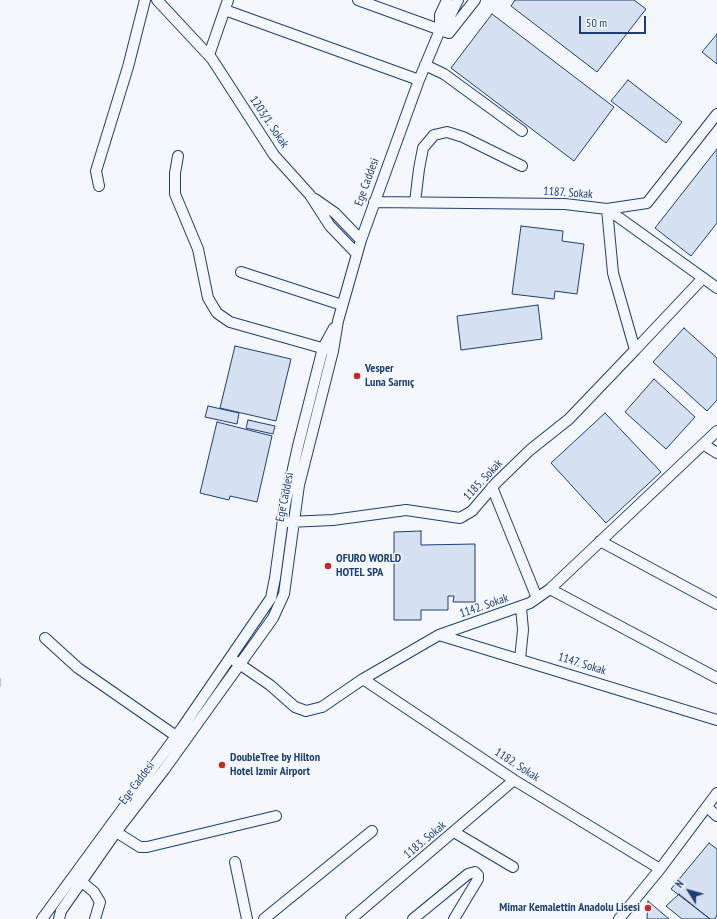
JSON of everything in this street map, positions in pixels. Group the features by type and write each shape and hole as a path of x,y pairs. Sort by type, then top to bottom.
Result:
{"street":[{"path":"99,186 96,171 128,67 145,0"},
{"name":"1203/1. Sokak","path":"157,0 210,57 274,155 310,195 330,226 357,254"},
{"path":"210,57 228,0"},
{"path":"358,0 449,33 475,0"},
{"path":"440,30 440,16 447,0"},
{"path":"440,30 450,16 458,0"},
{"path":"226,10 419,80"},
{"name":"Ege Caddesi","path":"59,919 62,911 116,832 164,770 273,618 284,594 293,522 328,350 374,202 419,80 440,30"},
{"path":"426,65 444,74 522,131"},
{"name":"1187. Sokak","path":"374,202 565,204 607,209 647,203 717,114"},
{"path":"415,202 423,148 434,135 447,132 463,137 522,166"},
{"path":"42,919 176,736 270,598 275,578 282,523 298,446 328,350 230,322 218,313 208,298 198,249 175,194 175,173 178,156"},
{"name":"1203/1. Sokak","path":"310,195 335,212 361,240"},
{"path":"607,209 717,288"},
{"path":"607,209 613,273 635,350"},
{"path":"241,272 342,305"},
{"name":"1185. Sokak","path":"282,523 348,518 406,510 460,518 472,511 492,487 530,450 569,419 703,278"},
{"name":"1142. Sokak","path":"230,658 270,685 295,707 306,711 322,707 363,679 439,635 520,607 550,589 717,431"},
{"path":"703,444 717,453"},
{"path":"492,487 537,598"},
{"path":"600,541 717,604"},
{"path":"550,589 717,678"},
{"path":"520,607 523,630 520,659"},
{"name":"1147. Sokak","path":"439,635 716,718"},
{"path":"45,638 78,668 176,736"},
{"name":"1182. Sokak","path":"363,679 514,780 660,868"},
{"name":"1183. Sokak","path":"351,919 514,780"},
{"path":"619,919 717,793"},
{"path":"707,807 717,816"},
{"path":"116,832 140,847 147,847 276,816"},
{"path":"264,919 372,831"},
{"path":"454,832 512,867"},
{"path":"235,862 247,919"},
{"path":"413,919 468,874 475,872 478,875 478,879 454,919"},
{"path":"82,882 94,892 100,902 94,919"}],"building":[{"path":"515,0 634,0 646,9 597,72 511,6"},
{"path":"492,14 614,107 574,161 451,68"},
{"path":"717,34 717,64 702,52"},
{"path":"628,80 682,122 666,143 611,101"},
{"path":"717,149 717,223 691,256 655,228"},
{"path":"521,226 563,231 562,241 584,244 577,294 555,291 554,299 512,294"},
{"path":"538,305 542,339 461,350 457,316"},
{"path":"684,328 717,358 717,400 707,411 653,362"},
{"path":"235,346 291,359 276,421 220,408"},
{"path":"654,379 695,417 666,449 625,412"},
{"path":"208,406 239,413 237,424 205,417"},
{"path":"605,413 661,472 606,523 551,463"},
{"path":"248,420 275,426 273,434 246,428"},
{"path":"217,422 272,436 257,502 230,496 229,500 200,493"},
{"path":"421,531 421,545 475,544 475,602 453,602 454,596 448,596 448,610 421,610 421,620 394,620 394,532"},
{"path":"709,843 717,849 717,915 715,919 710,919 671,889"},
{"path":"679,894 710,919 682,919 666,906"},
{"path":"648,901 669,919 647,919"}],"waterway":[{"path":"0,679 0,686"}],"place":[{"name":"Vesper Luna Sarnıç","path":"357,376"},
{"name":"OFURO WORLD HOTEL SPA","path":"328,566"},
{"name":"DoubleTree by Hilton Hotel Izmir Airport","path":"222,765"},
{"name":"Mimar Kemalettin Anadolu Lisesi","path":"648,908"}]}
